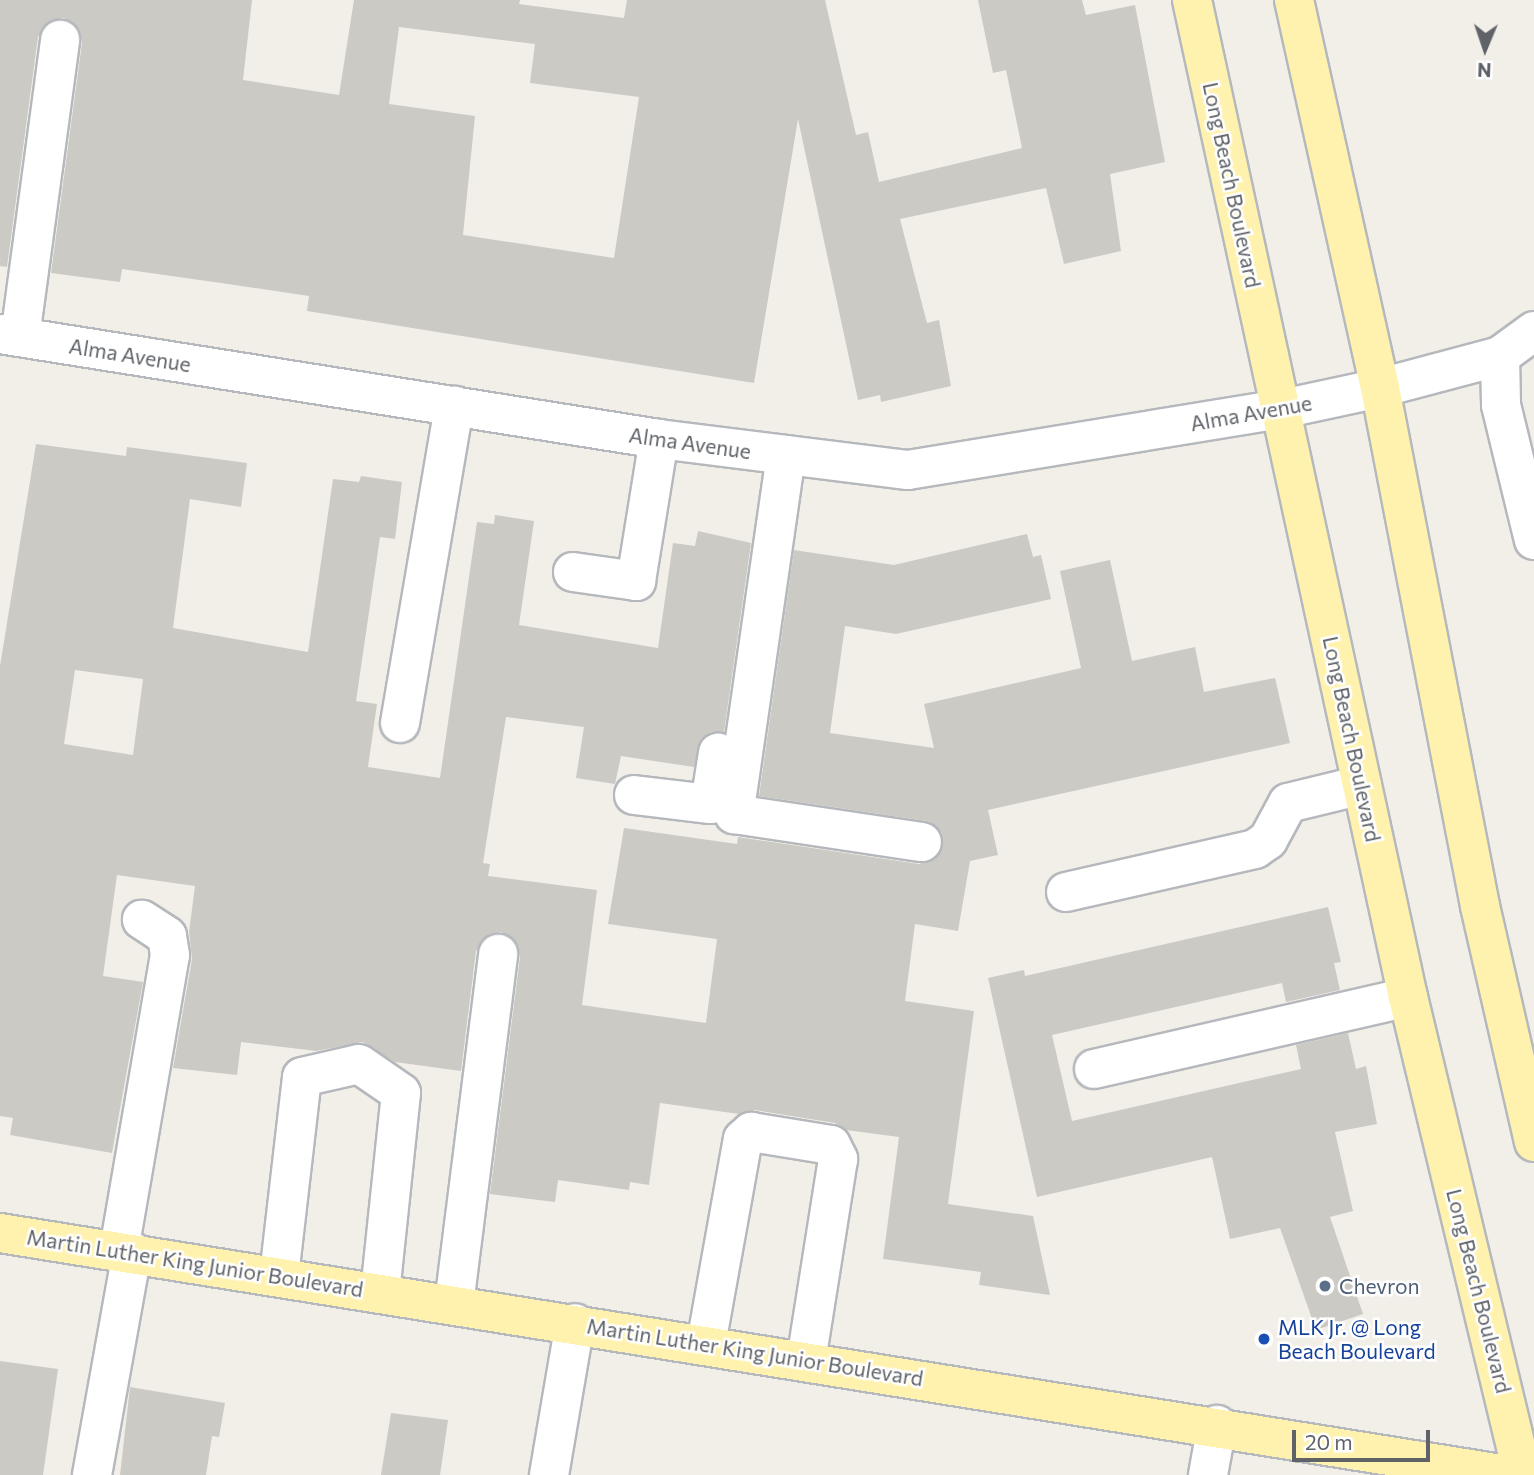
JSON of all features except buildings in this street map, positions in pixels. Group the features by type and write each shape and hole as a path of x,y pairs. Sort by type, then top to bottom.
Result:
{"main road":[{"name":"Long Beach Boulevard","path":"1192,0 1408,996 1523,1475"},
{"path":"1294,0 1380,388 1480,906 1534,1142"},
{"name":"Martin Luther King Junior Boulevard","path":"0,1233 1217,1425 1508,1475"}],"street":[{"path":"10,336 60,40"},
{"path":"1534,331 1500,356 1501,405 1534,540"},
{"name":"Alma Avenue","path":"10,336 659,439 908,470 1282,409 1380,388 1500,356"},
{"path":"400,723 454,406"},
{"path":"573,572 636,581 659,439"},
{"path":"634,795 710,804 775,454"},
{"path":"775,454 734,814 922,842"},
{"path":"1066,891 1255,849 1268,840 1288,803 1363,785"},
{"path":"92,1475 170,955 167,936 142,920"},
{"path":"454,1304 498,954"},
{"path":"1094,1069 1408,996"},
{"path":"279,1276 302,1077 359,1064 401,1093 380,1292"},
{"path":"706,1344 743,1139 751,1132 831,1145 838,1159 806,1360"},
{"path":"549,1475 575,1323"},
{"path":"1208,1475 1217,1425"}],"place":[{"name":"Chevron","path":"1325,1286"},
{"name":"MLK Jr. @ Long Beach Boulevard","path":"1264,1339"}]}
